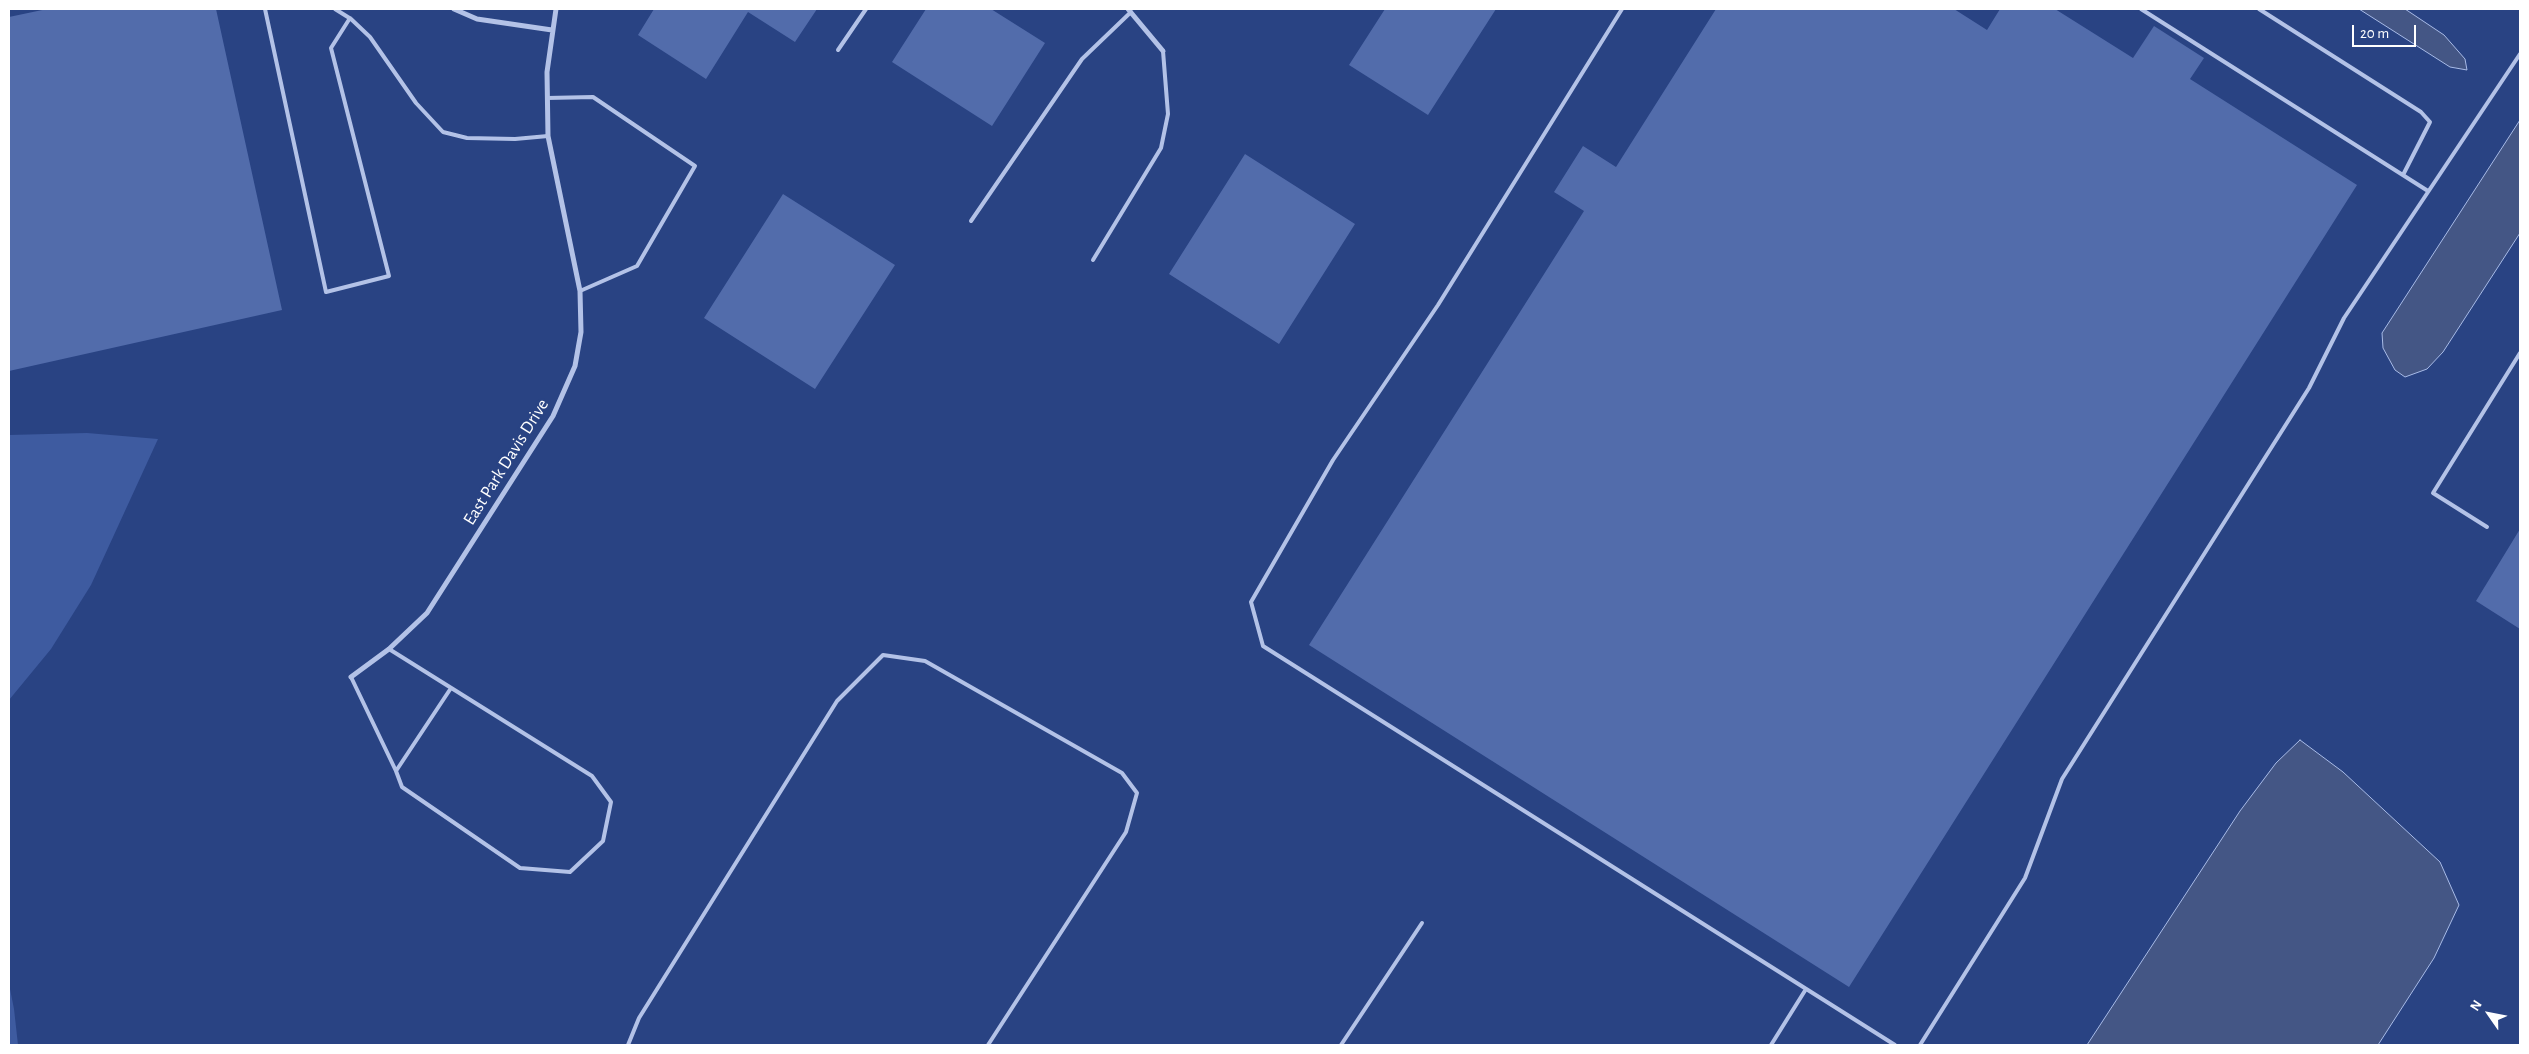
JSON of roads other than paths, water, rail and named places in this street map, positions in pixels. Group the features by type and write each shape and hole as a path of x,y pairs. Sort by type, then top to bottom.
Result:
{"street":[{"path":"454,9 477,19 552,30"},
{"name":"East Park Davis Drive","path":"351,677 389,649 427,613 553,416 575,366 581,332 580,291 548,136 547,72 556,9"},
{"path":"1129,10 1163,52"}],"lane":[{"path":"265,9 326,292 389,276 331,48 350,18"},
{"path":"335,9 350,18 370,37 416,103 443,132 467,138 515,139 548,136"},
{"path":"838,50 866,9"},
{"path":"1622,9 1470,255 1333,460 1251,602 1262,646 1895,1045"},
{"path":"2141,9 2428,191"},
{"path":"2259,9 2421,112 2430,122 2403,175"},
{"path":"971,221 1082,59 1129,10"},
{"path":"1093,260 1161,148 1168,114 1163,52"},
{"path":"1920,1045 2025,878 2062,779 2309,388 2344,318 2520,54"},
{"path":"547,98 593,97 695,166 637,266 580,291"},
{"path":"2487,528 2433,494 2520,353"},
{"path":"351,677 402,787 520,868 570,872 603,841 611,802 592,776 389,649"},
{"path":"628,1045 639,1018 837,701 883,655 925,662 1122,773 1137,793 1126,832 988,1045"},
{"path":"396,771 452,688"},
{"path":"1341,1045 1422,923"},
{"path":"1771,1045 1806,989"}]}
